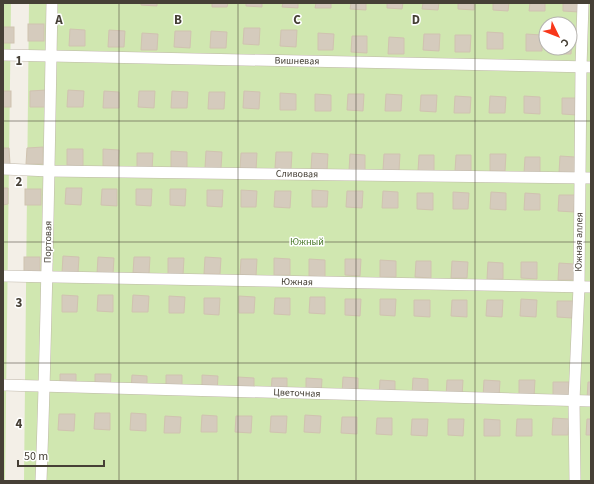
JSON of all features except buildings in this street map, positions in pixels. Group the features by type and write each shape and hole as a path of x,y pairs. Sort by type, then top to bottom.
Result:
{"street":[{"name":"Портовая","path":"41,481 45,385 50,171 52,3"},
{"name":"Южная аллея","path":"575,481 574,400 586,178 586,67 583,3"},
{"name":"Вишневая","path":"3,55 586,67"},
{"name":"Сливовая","path":"3,169 50,171 586,178"},
{"name":"Южная","path":"3,276 591,287"},
{"name":"Цветочная","path":"3,384 591,401"}],"green space":[{"path":"3,3 11,3 5,481 3,481"},
{"name":"Южный","path":"29,3 591,3 591,481 24,481"}]}
